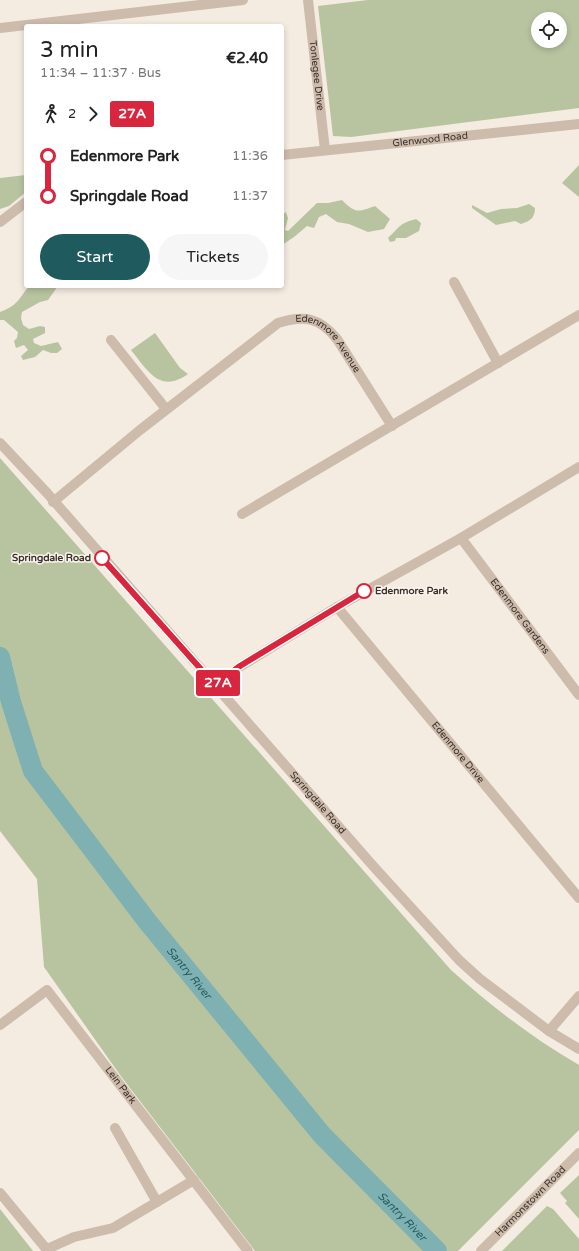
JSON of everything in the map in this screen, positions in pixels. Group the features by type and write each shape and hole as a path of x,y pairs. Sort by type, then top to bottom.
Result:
{"street":[{"path":"35,24 243,0"},
{"name":"Tonlegee Drive","path":"308,0 325,150"},
{"path":"0,28 24,25"},
{"name":"Glenwood Road","path":"284,155 579,124"},
{"path":"0,222 24,204"},
{"path":"454,282 498,363"},
{"path":"242,514 579,315"},
{"name":"Edenmore Avenue","path":"53,502 166,410 278,323 295,318 310,319 328,328 337,339 392,426"},
{"path":"111,340 166,410"},
{"name":"Springdale Road","path":"0,443 369,861 460,960 480,980 549,1031 579,1049"},
{"path":"215,685 240,666 337,607 461,538 579,467"},
{"name":"Edenmore Gardens","path":"461,538 579,695"},
{"name":"Edenmore Drive","path":"337,607 579,898"},
{"name":"Lein Park","path":"0,1025 47,990 248,1251"},
{"path":"549,1031 579,996"},
{"path":"115,1128 157,1202"},
{"name":"Harmonstown Road","path":"481,1251 579,1152"},
{"path":"0,1193 48,1250 74,1237 113,1228 194,1180"}],"green space":[{"path":"368,0 579,0 579,108 351,137 333,136 318,6"},
{"path":"579,165 579,197 562,183"},
{"path":"24,175 24,194 9,206 0,209 0,178"},
{"path":"342,200 354,210 365,210 375,206 390,219 384,229 368,232 349,224 337,222 326,214 319,217 314,228 307,226 284,244 284,214 286,212 288,218 285,230 288,231 317,203 328,203"},
{"path":"529,204 535,208 533,217 521,224 515,221 496,225 472,208 472,205 487,213 501,209 517,208"},
{"path":"416,219 421,223 419,231 406,238 396,238 395,241 390,242 388,238 400,226 406,222"},
{"path":"28,288 57,288 48,300 40,302 22,312 21,318 23,325 29,329 40,326 45,327 45,333 33,339 34,343 41,346 58,342 62,349 57,353 51,353 43,350 35,357 23,360 21,356 28,350 24,345 16,348 14,341 17,338 18,332 4,320 0,320 0,312 20,299"},
{"path":"155,333 180,368 188,374 178,380 170,382 162,381 149,372 143,365 131,350"},
{"path":"0,458 451,970 512,1021 579,1065 579,1130 458,1251 255,1251 120,1075 44,967 37,879 0,831"},
{"path":"579,1175 579,1219 565,1203 567,1201 560,1193"},
{"path":"547,1206 553,1209 579,1239 579,1251 502,1251"},
{"path":"0,1209 33,1251 0,1251"}],"waterway":[{"name":"Santry River","path":"0,657 11,702 33,771 147,921 322,1135 437,1251"}],"bus line":[{"name":"27A","path":"102,558 215,685 240,666 364,591"}],"place":[{"name":"Springdale Road","path":"102,558"},
{"name":"Edenmore Park","path":"364,591"}]}
